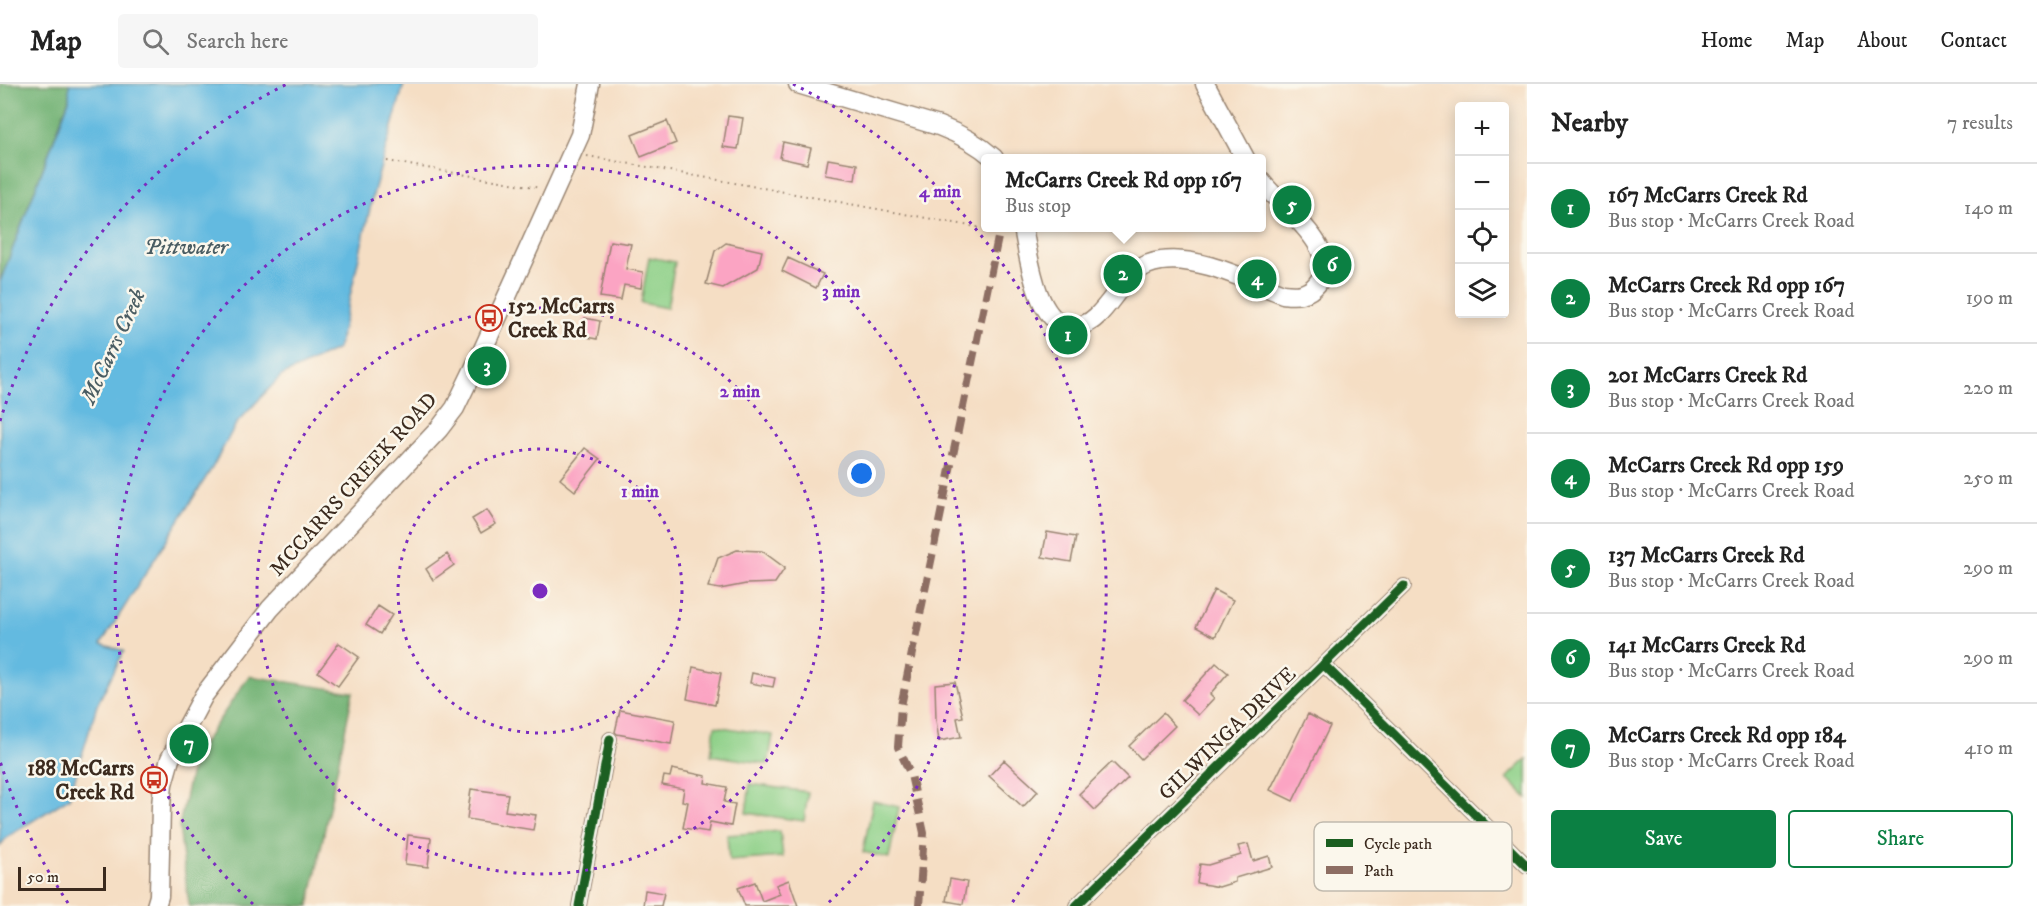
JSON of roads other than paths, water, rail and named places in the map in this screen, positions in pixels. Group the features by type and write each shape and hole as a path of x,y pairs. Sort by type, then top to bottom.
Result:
{"main road":[{"name":"MCCARRS CREEK ROAD","path":"156,906 159,896 163,784 170,759 204,695 270,609 439,429 455,408 580,135 590,84"},
{"path":"798,84 939,126 960,134 988,154"},
{"path":"1205,84 1242,154"},
{"path":"1024,232 1034,280 1041,300 1051,317 1059,324 1073,328 1087,324 1097,316 1120,285 1132,274 1147,264 1160,261 1196,263 1283,294 1298,296 1312,290 1320,282 1324,267 1322,255 1318,243 1266,186"}],"street":[{"name":"GILWINGA DRIVE","path":"1076,906 1404,586"},
{"path":"1323,664 1483,822"},
{"path":"579,906 610,739"},
{"path":"1512,851 1527,866"}],"water":[{"name":"Pittwater","path":"69,84 404,84 374,191 338,349 281,376 236,424 212,468 101,644 124,651 97,705 69,798 7,837 0,846 0,282 69,100"}],"place":[{"name":"137 McCarrs Creek Rd","path":"1292,205"},
{"name":"141 McCarrs Creek Rd","path":"1332,265"},
{"name":"McCarrs Creek Rd opp 167","path":"1123,274"},
{"name":"McCarrs Creek Rd opp 159","path":"1257,279"},
{"name":"152 McCarrs Creek Rd","path":"489,318"},
{"name":"167 McCarrs Creek Rd","path":"1068,335"},
{"name":"201 McCarrs Creek Rd","path":"487,366"},
{"name":"McCarrs Creek Rd opp 184","path":"189,744"},
{"name":"188 McCarrs Creek Rd","path":"154,780"}],"water label":[{"name":"McCarrs Creek","path":"112,346"}]}
